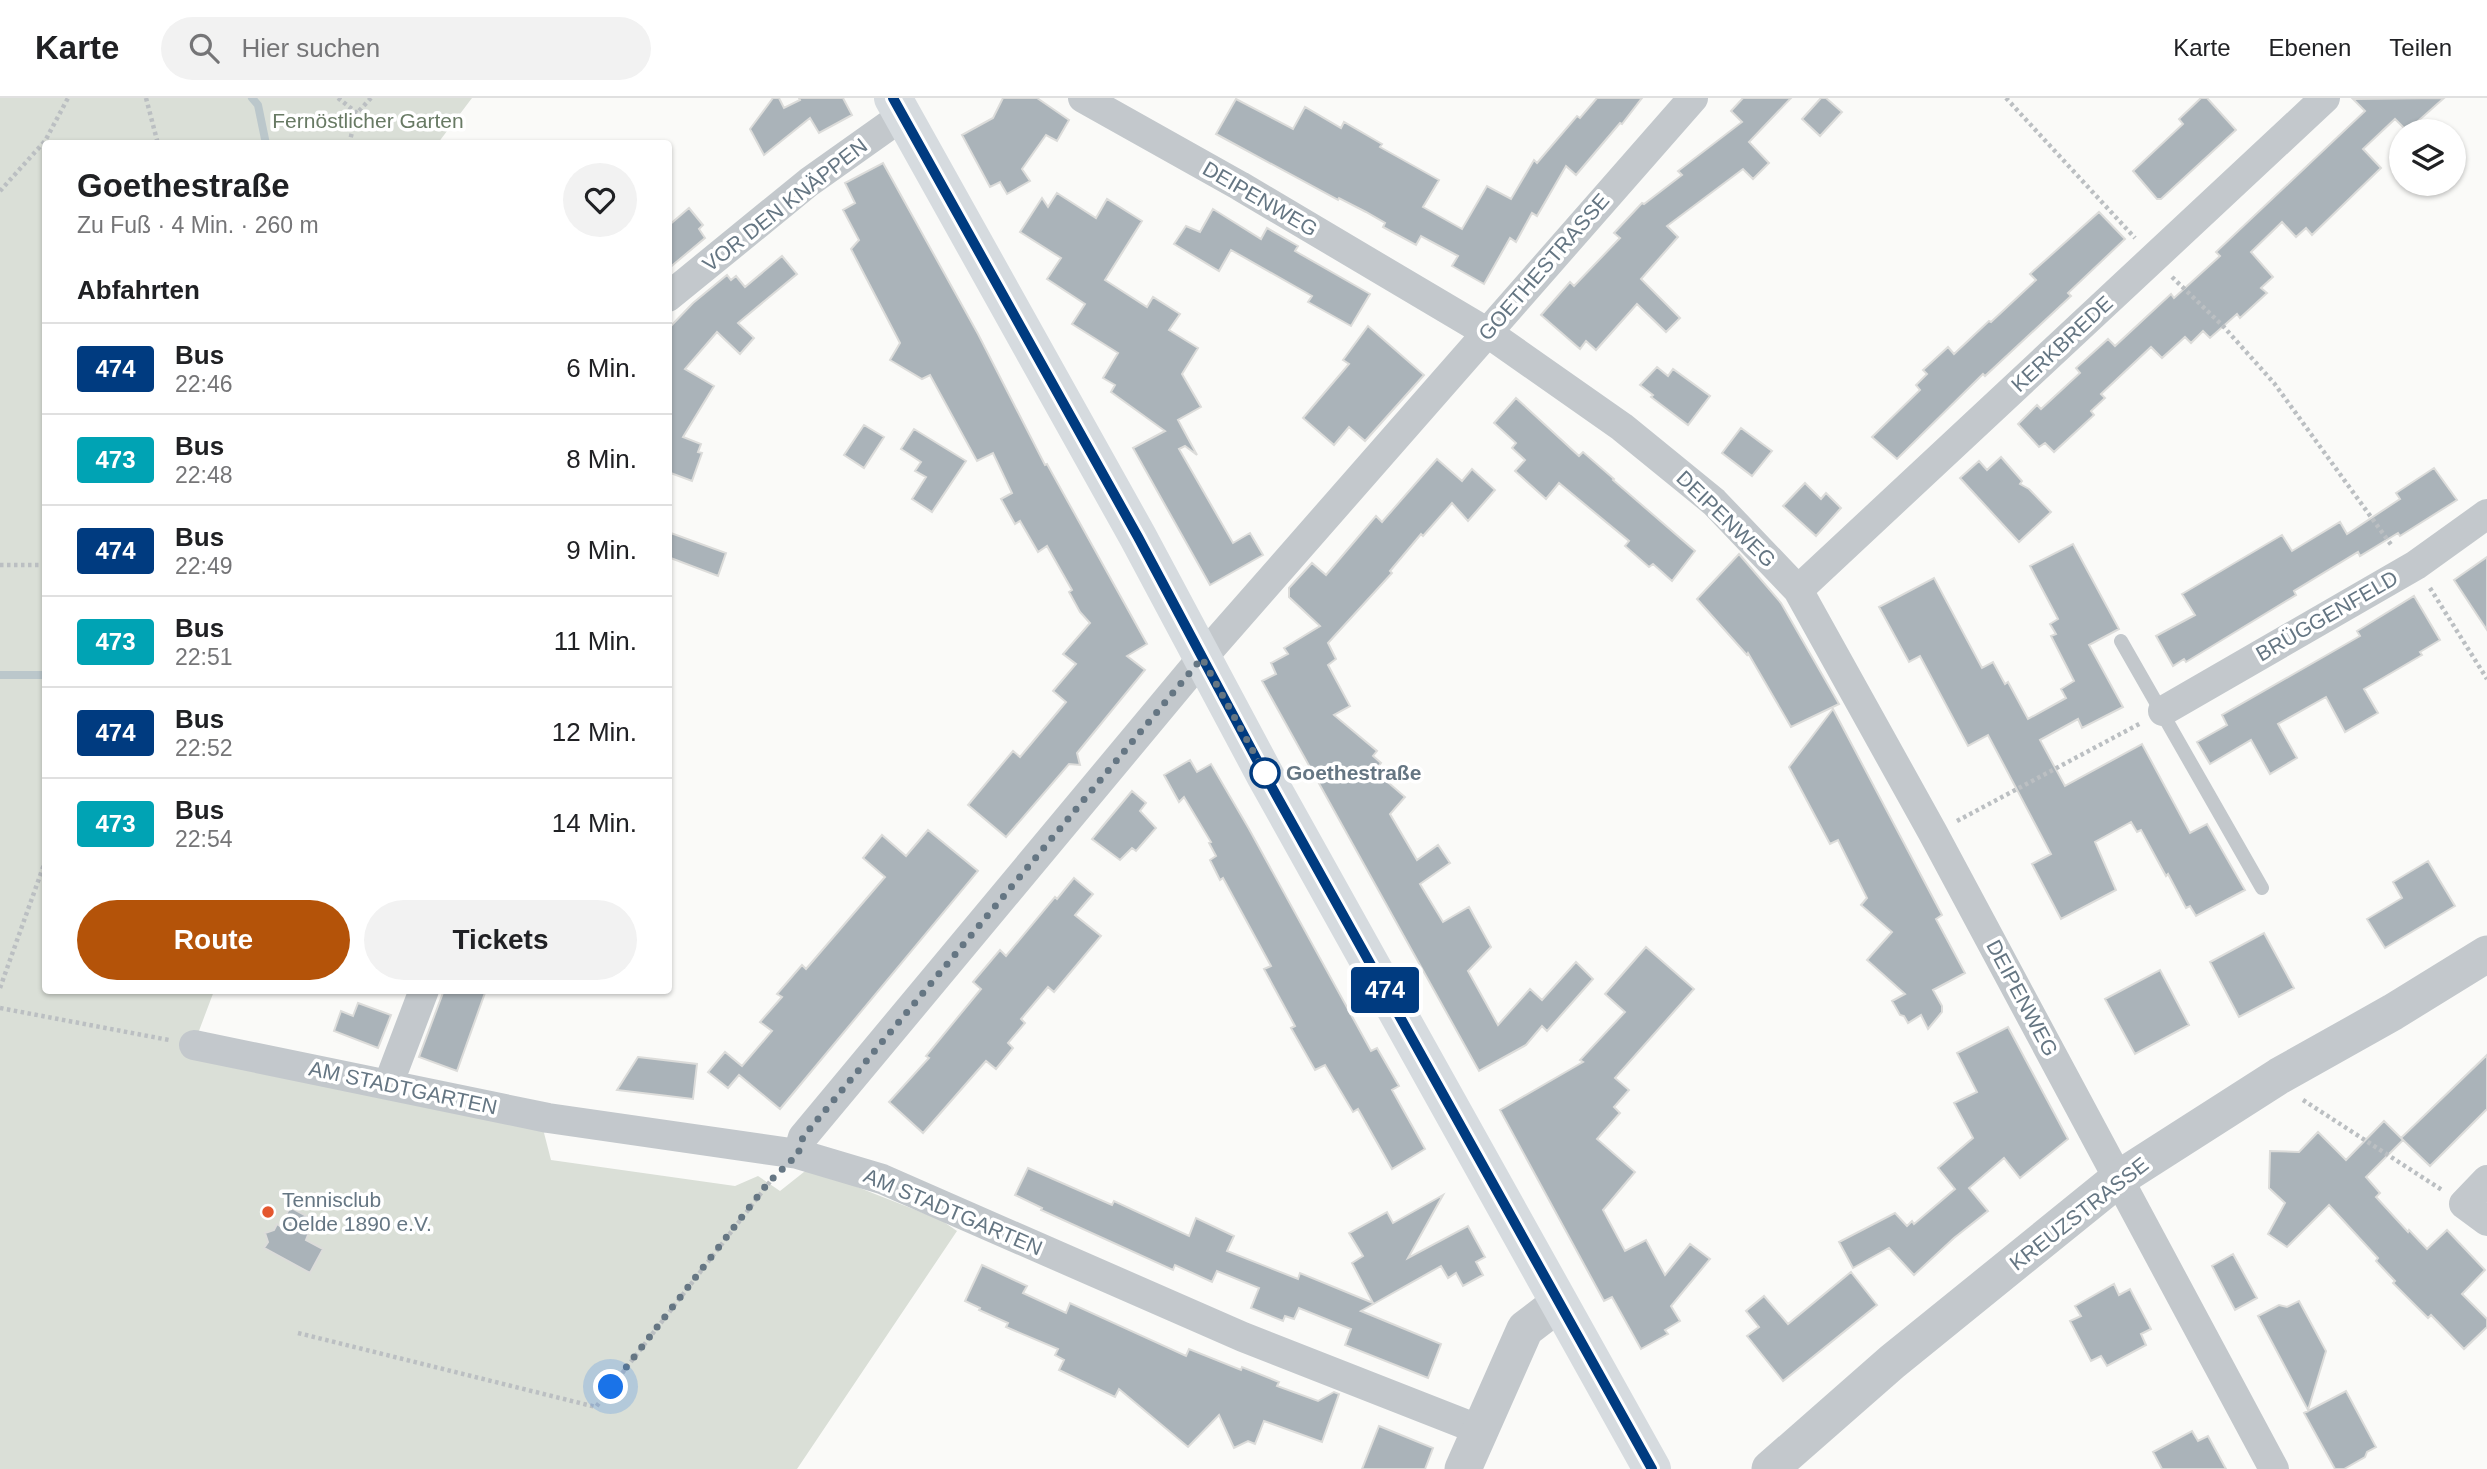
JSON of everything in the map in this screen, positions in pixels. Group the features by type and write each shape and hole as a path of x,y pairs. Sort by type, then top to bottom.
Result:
{"main road":[{"path":"898,107 1652,1469"}],"street":[{"name":"DEIPENWEG","path":"1083,98 1240,186 1488,332 1622,427 1714,502 1798,590 1933,834 2274,1469"},
{"name":"GOETHESTRASSE","path":"798,1154 803,1137 1202,658 1693,98"},
{"name":"KERKBREDE","path":"1798,590 2325,98"},
{"name":"VOR DEN KNÄPPEN","path":"672,294 898,107"},
{"name":"BRÜGGENFELD","path":"2163,711 2412,567 2487,514"},
{"name":"KREUZSTRASSE","path":"1770,1469 1892,1362 2118,1179 2279,1076 2393,1012 2487,954"},
{"path":"388,1084 422,994"},
{"name":"AM STADTGARTEN","path":"194,1045 548,1118 798,1154 882,1179 1243,1337 1480,1430"},
{"path":"2475,1212 2487,1180"},
{"path":"1462,1469 1525,1329 1559,1303"}],"lane":[{"path":"2121,641 2263,888"}],"path":[{"path":"46,140 68,98"},
{"path":"146,98 157,140"},
{"path":"338,98 357,113"},
{"path":"350,140 357,113 371,98"},
{"path":"2006,98 2154,258 2224,326 2274,383 2412,567 2487,679"},
{"path":"0,191 42,144"},
{"path":"0,565 42,565"},
{"path":"1933,834 2163,711"},
{"path":"0,988 42,870"},
{"path":"0,1007 194,1045"},
{"path":"2279,1076 2291,1093 2475,1212"},
{"path":"298,1333 596,1407 768,1183 798,1154"}],"green space":[{"name":"Fernöstlicher Garten","path":"0,98 472,98 440,140 42,140 42,994 213,994 194,1044 543,1129 551,1160 735,1186 758,1176 780,1191 809,1168 941,1220 957,1231 797,1469 0,1469"}],"building":[{"path":"773,98 779,98 784,108 800,100 799,98 843,98 852,115 819,133 810,118 764,155 750,129"},
{"path":"1003,98 1037,98 1069,120 1057,141 1046,135 1022,169 1030,181 1007,194 1000,182 990,187 962,135 993,118"},
{"path":"1597,98 1642,98 1576,175 1566,166 1537,216 1532,213 1516,242 1510,238 1484,284 1452,266 1458,256 1421,236 1416,245 1383,227 1385,223 1366,212 1339,198 1338,200 1216,134 1236,99 1293,129 1305,107 1341,128 1344,122 1382,144 1380,147 1439,180 1423,207 1462,229 1487,186 1511,199 1534,160 1537,163 1577,116 1580,118"},
{"path":"1743,98 1791,98 1749,142 1769,163 1753,179 1743,169 1667,226 1678,237 1641,279 1680,318 1666,332 1637,304 1596,350 1586,341 1580,349 1541,315 1570,282 1574,286 1620,238 1614,233 1642,203 1682,175 1678,171 1742,122 1731,111"},
{"path":"1821,98 1826,98 1842,112 1820,136 1802,119"},
{"path":"2201,98 2207,98 2236,130 2161,199 2157,199 2133,171 2183,124 2179,119"},
{"path":"2444,98 2420,119 2389,119 2389,125 2363,149 2381,168 2312,235 2306,228 2296,237 2282,222 2251,252 2273,277 2261,288 2267,293 2240,318 2237,314 2210,338 2203,331 2191,343 2185,337 2162,358 2151,347 2101,394 2105,398 2091,411 2094,415 2054,452 2045,443 2039,447 2018,424 2037,405 2041,409 2080,373 2076,368 2108,339 2115,346 2171,294 2174,298 2220,256 2216,252 2365,111 2353,99"},
{"path":"883,163 978,334 1045,465 1047,464 1147,644 1127,656 1145,670 1077,753 1080,765 1069,764 1006,837 968,805 1013,751 1020,757 1066,702 1053,691 1076,664 1063,654 1090,623 1080,612 1069,592 1072,590 1047,546 1038,552 1020,521 1015,524 1001,499 1012,493 993,453 977,461 930,375 922,379 890,360 900,343 851,249 859,240 843,210 855,203 845,183"},
{"path":"1057,193 1096,218 1107,199 1142,221 1105,280 1147,307 1153,297 1180,314 1169,330 1198,348 1182,374 1201,407 1178,420 1197,455 1185,446 1179,449 1233,543 1250,533 1263,555 1210,585 1133,448 1165,431 1111,392 1115,385 1103,378 1118,353 1072,324 1085,304 1047,279 1061,258 1020,232 1042,198 1048,207"},
{"path":"689,208 703,225 699,229 705,238 672,266 672,223"},
{"path":"1213,209 1261,239 1267,228 1298,246 1295,251 1370,294 1351,326 1308,302 1312,296 1231,250 1219,271 1174,244 1186,226 1200,232"},
{"path":"2099,212 2125,239 2068,293 2071,296 1985,376 1983,374 1897,459 1872,437 1920,390 1916,385 1927,374 1923,370 1948,347 1954,354 1991,322 2036,280 2030,274"},
{"path":"782,256 797,274 738,323 754,338 740,354 717,332 685,369 714,386 683,437 701,444 698,452 702,453 692,481 672,474 672,325 727,275 731,280 736,276 745,287"},
{"path":"1368,326 1424,375 1365,441 1349,427 1334,445 1303,418 1349,364 1343,360"},
{"path":"1657,367 1668,376 1673,369 1710,396 1688,425 1651,397 1653,395 1640,385"},
{"path":"1516,398 1579,456 1583,452 1695,551 1672,581 1653,564 1649,567 1625,546 1629,541 1559,483 1546,499 1515,471 1525,460 1512,448 1516,443 1494,423"},
{"path":"864,425 884,437 864,468 844,455"},
{"path":"1741,428 1772,451 1752,476 1722,453"},
{"path":"914,429 966,461 932,512 912,499 926,477 915,471 921,462 901,449"},
{"path":"2001,457 2022,481 2020,484 2029,489 2051,512 2019,542 1960,478 1979,461 1987,470"},
{"path":"1437,459 1462,481 1472,469 1495,490 1468,521 1452,503 1423,536 1421,534 1390,571 1392,573 1328,643 1336,659 1328,665 1350,706 1334,715 1377,751 1373,756 1381,763 1375,771 1405,797 1390,814 1417,860 1438,845 1450,863 1420,884 1443,922 1469,907 1491,947 1468,971 1498,1025 1530,989 1542,1000 1576,962 1593,979 1547,1031 1542,1026 1526,1045 1479,1071 1262,681 1276,674 1271,663 1288,654 1284,648 1320,626 1289,597 1289,588 1312,563 1326,575 1376,516 1382,522"},
{"path":"2434,468 2457,500 2400,536 2398,533 2360,556 2358,552 2294,591 2296,595 2186,662 2184,659 2173,666 2156,636 2195,615 2182,594 2282,535 2292,551 2340,522 2347,534 2400,499 2396,493"},
{"path":"1805,483 1821,499 1826,493 1841,508 1816,536 1783,506"},
{"path":"672,533 726,553 718,576 672,559"},
{"path":"2073,544 2119,629 2089,645 2123,707 2082,728 2078,719 2040,740 2065,786 2142,744 2190,833 2207,824 2245,890 2196,916 2190,906 2186,908 2141,830 2137,832 2131,822 2095,842 2116,890 2061,919 2032,864 2051,854 1988,735 1968,746 1920,656 1909,662 1879,607 1934,578 1982,668 1993,662 2005,684 2008,682 2028,719 2066,698 2061,689 2074,681 2051,636 2056,634 2050,624 2058,619 2030,566"},
{"path":"1739,554 1781,603 1839,704 1791,727 1748,653 1747,655 1697,599"},
{"path":"2487,557 2487,630 2454,580"},
{"path":"2414,596 2440,640 2420,652 2422,655 2364,689 2378,713 2345,732 2326,697 2278,724 2297,758 2270,774 2251,740 2210,764 2197,742 2227,725 2222,715 2360,636 2357,631"},
{"path":"1833,709 1942,915 1936,919 1965,973 1933,990 1942,1006 1942,1012 1928,1029 1921,1015 1908,1023 1904,1016 1900,1015 1892,1001 1905,994 1867,960 1892,932 1861,905 1867,898 1838,840 1830,844 1789,767"},
{"path":"1190,760 1197,772 1211,764 1371,1051 1377,1048 1399,1086 1392,1090 1425,1149 1392,1169 1358,1109 1353,1112 1325,1065 1315,1070 1291,1028 1295,1026 1264,969 1271,966 1223,878 1220,880 1210,860 1216,856 1209,843 1211,842 1184,797 1179,802 1164,775"},
{"path":"1132,791 1146,803 1140,811 1156,828 1136,851 1132,848 1120,860 1092,839"},
{"path":"928,830 978,871 780,1109 739,1075 728,1088 708,1072 725,1052 742,1066 772,1031 760,1022 782,997 777,994 802,965 806,969 885,877 863,858 882,835 906,856"},
{"path":"2428,861 2455,906 2385,948 2367,919 2402,898 2393,882"},
{"path":"1074,878 1093,894 1075,915 1101,936 1054,992 1048,987 1021,1019 1025,1023 1008,1043 1013,1048 996,1069 986,1061 923,1133 889,1102 929,1058 926,1056 981,989 973,982 1000,950 1006,956"},
{"path":"2264,933 2294,988 2239,1017 2210,962"},
{"path":"1646,947 1694,989 1615,1078 1629,1090 1614,1107 1620,1113 1597,1139 1635,1172 1603,1210 1625,1251 1646,1240 1665,1275 1690,1244 1710,1259 1671,1306 1680,1321 1665,1330 1668,1334 1641,1349 1612,1297 1604,1301 1500,1110 1583,1062 1580,1060 1625,1012 1605,994"},
{"path":"2160,970 2189,1025 2135,1054 2105,999"},
{"path":"443,994 485,994 457,1071 419,1057"},
{"path":"358,1003 391,1015 378,1048 334,1031 341,1011 353,1016"},
{"path":"2008,1027 2068,1139 2020,1178 2004,1158 1969,1188 1988,1211 1914,1275 1889,1248 1853,1268 1839,1242 1895,1213 1907,1226 1912,1221 1914,1224 1955,1189 1938,1168 1973,1138 1954,1103 1977,1092 1957,1053"},
{"path":"2487,1055 2487,1109 2430,1166 2401,1138"},
{"path":"638,1057 697,1064 693,1099 617,1090"},
{"path":"2384,1121 2403,1140 2366,1177 2380,1193 2376,1197 2427,1249 2447,1230 2485,1270 2462,1294 2487,1319 2487,1327 2464,1349 2431,1315 2428,1318 2393,1283 2395,1281 2376,1261 2378,1258 2329,1205 2287,1247 2268,1234 2285,1203 2269,1188 2270,1151 2299,1152 2318,1132 2346,1160"},
{"path":"1028,1168 1112,1205 1114,1201 1189,1236 1196,1218 1234,1236 1227,1251 1298,1279 1300,1273 1373,1303 1352,1263 1363,1256 1349,1233 1387,1212 1393,1223 1443,1195 1408,1258 1468,1226 1485,1257 1476,1262 1483,1275 1463,1286 1456,1273 1448,1278 1441,1266 1361,1311 1441,1344 1428,1378 1345,1345 1351,1329 1299,1308 1294,1319 1285,1316 1283,1321 1251,1308 1259,1288 1217,1271 1212,1282 1175,1265 1173,1270 1041,1210 1042,1208 1015,1195"},
{"path":"290,1207 314,1220 306,1240 323,1249 310,1273 264,1248 268,1242 265,1233 274,1230 277,1224 280,1226"},
{"path":"2233,1254 2257,1298 2235,1310 2212,1266"},
{"path":"982,1265 1027,1286 1023,1293 1066,1313 1070,1303 1186,1356 1189,1349 1241,1370 1242,1367 1279,1382 1277,1386 1318,1401 1334,1392 1339,1394 1322,1442 1264,1421 1255,1444 1248,1441 1234,1448 1219,1415 1188,1447 1119,1389 1115,1397 1059,1370 1064,1360 1055,1355 1058,1349 1006,1327 1008,1323 965,1301"},
{"path":"1851,1272 1877,1305 1783,1381 1747,1336 1759,1327 1746,1311 1764,1296 1788,1324"},
{"path":"2114,1284 2119,1295 2130,1289 2151,1329 2141,1334 2146,1345 2107,1366 2101,1356 2091,1361 2070,1321 2081,1316 2075,1306"},
{"path":"2299,1301 2326,1351 2308,1410 2258,1316 2279,1305 2287,1307"},
{"path":"2346,1391 2376,1447 2344,1469 2335,1469 2304,1413"},
{"path":"1379,1426 1433,1448 1425,1469 1362,1469"},
{"path":"2192,1431 2198,1441 2208,1436 2226,1469 2162,1469 2153,1452"}],"waterway":[{"path":"252,98 258,105 265,140"},
{"path":"0,675 42,675"}],"bus line":[{"name":"474","path":"893,98 1138,537 1265,775 1652,1469"}],"place":[{"name":"Goethestraße","path":"1265,773"},
{"name":"Tennisclub Oelde 1890 e.V.","path":"268,1212"}],"route":[{"path":"611,1387 768,1183 798,1154 803,1137 1202,658 1265,773"}]}
